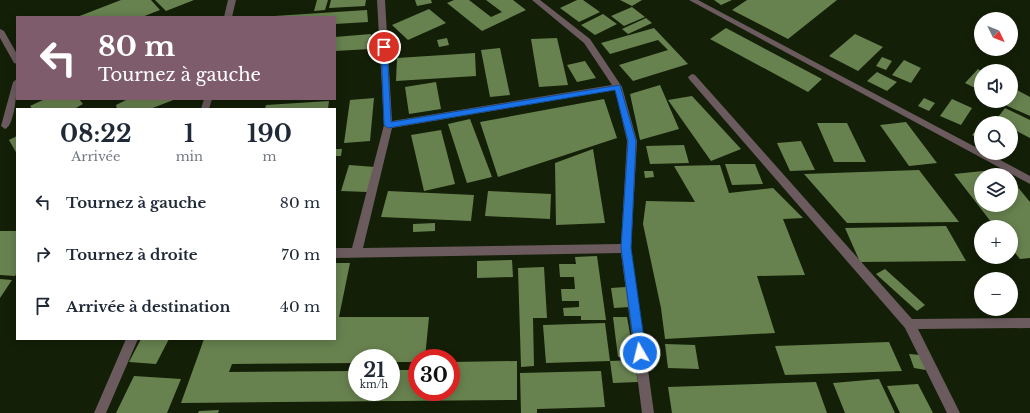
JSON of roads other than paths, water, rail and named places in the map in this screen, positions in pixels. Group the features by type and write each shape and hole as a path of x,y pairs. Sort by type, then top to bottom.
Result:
{"street":[{"path":"228,16 232,0"},
{"path":"356,252 388,125 381,0"},
{"path":"536,0 587,41 618,87 632,141 626,248 648,413"},
{"path":"693,0 1030,180"},
{"path":"0,31 16,59"},
{"path":"692,77 909,324 954,413"},
{"path":"5,126 16,86"},
{"path":"388,125 618,87"},
{"path":"336,253 626,248"},
{"path":"909,324 1030,323"},
{"path":"100,413 132,340"}]}
